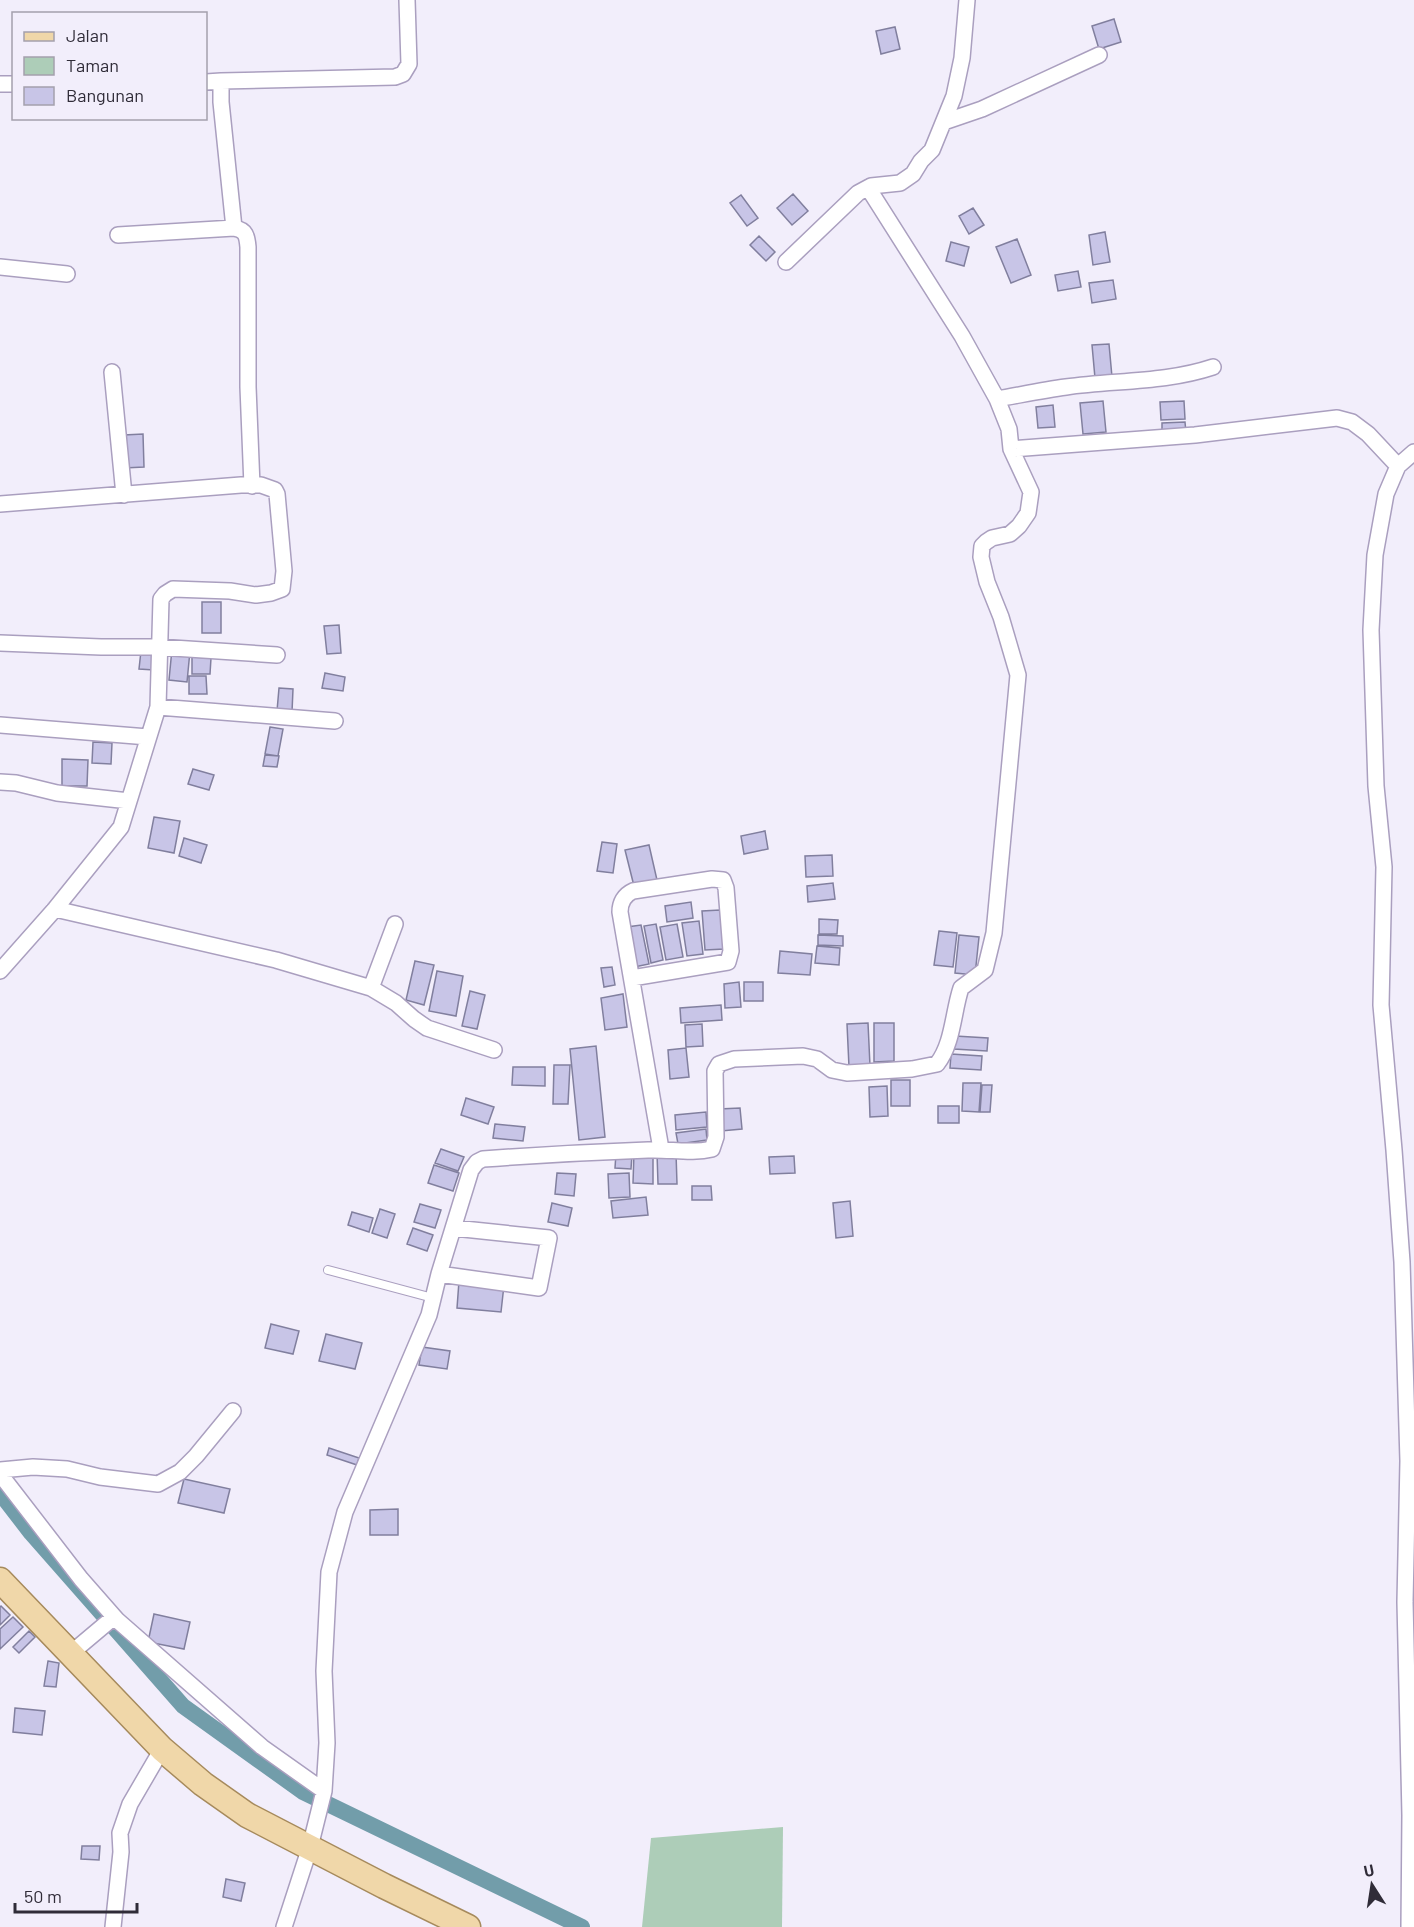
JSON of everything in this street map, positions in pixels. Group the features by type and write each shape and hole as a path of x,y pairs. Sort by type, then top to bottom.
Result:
{"main road":[{"path":"1,1583 77,1648 162,1749 203,1784 247,1815 311,1843 440,1921 468,1927"}],"street":[{"path":"234,228 221,102 213,82 384,77 403,74 409,64 407,0"},
{"path":"786,262 858,194 871,186 900,183 913,174 932,150 954,96 962,58 967,0"},
{"path":"944,122 982,109 1099,55"},
{"path":"284,1927 311,1843 323,1796 327,1743 324,1671 329,1572 345,1512 429,1315 471,1170 477,1162 483,1159 661,1149 700,1152 712,1149 716,1127 715,1071 725,1060 803,1056 817,1059 828,1068 847,1073 937,1064 943,1056 961,988 985,970 994,933 1018,675 1001,617 987,582 981,557 982,546 992,538 1010,534 1019,526 1028,513 1030,492 1011,449 1009,429 997,399 962,336 872,194 871,186"},
{"path":"118,235 234,228 246,234 252,486"},
{"path":"0,267 67,274"},
{"path":"997,399 1066,387 1162,379 1213,368"},
{"path":"112,372 124,495"},
{"path":"1011,449 1195,435 1337,418 1352,422 1368,434 1398,466"},
{"path":"1409,1927 1410,1815 1405,1602 1408,1449 1402,1262 1381,1005 1384,867 1376,786 1371,630 1375,555 1386,494 1398,466 1414,452"},
{"path":"0,504 242,485 270,487 277,494 284,571 282,589 264,595 173,589 161,599 158,707 121,827 55,909 0,971"},
{"path":"0,643 158,647 277,656"},
{"path":"158,707 335,721"},
{"path":"0,725 148,737"},
{"path":"0,782 16,783 57,793 129,801"},
{"path":"632,978 717,966 728,962 731,951 726,888 723,880 712,879 633,891 626,896 620,912 661,1149"},
{"path":"55,909 276,960 371,988 396,1003 427,1028 494,1050"},
{"path":"371,988 395,924"},
{"path":"440,1274 539,1288 549,1238 454,1228"},
{"path":"0,1470 33,1467 67,1469 100,1477 159,1484 180,1472 232,1411"},
{"path":"0,1474 113,1618 262,1747 323,1796"},
{"path":"77,1648 113,1618"},
{"path":"113,1927 121,1852 120,1833 130,1804 162,1749"}],"lane":[{"path":"328,1270 433,1298"}],"green space":[{"path":"783,1827 782,1927 642,1927 651,1838"}],"building":[{"path":"1114,19 1121,42 1099,49 1092,26"},
{"path":"895,27 900,49 881,54 876,31"},
{"path":"793,194 808,211 792,225 777,208"},
{"path":"741,195 758,218 747,226 730,203"},
{"path":"973,208 984,225 969,234 959,216"},
{"path":"1105,232 1110,262 1093,265 1089,235"},
{"path":"759,236 775,252 766,261 750,245"},
{"path":"1017,239 1031,275 1011,283 996,247"},
{"path":"951,242 969,247 964,266 946,261"},
{"path":"1078,271 1081,287 1058,291 1055,275"},
{"path":"1113,280 1116,299 1092,303 1089,283"},
{"path":"1109,344 1112,377 1095,378 1092,345"},
{"path":"1103,401 1106,432 1083,434 1080,403"},
{"path":"1184,401 1185,419 1161,420 1160,402"},
{"path":"1053,405 1055,427 1038,428 1036,407"},
{"path":"1185,422 1186,433 1162,435 1162,423"},
{"path":"143,434 144,467 124,468 124,435"},
{"path":"202,602 221,602 221,633 202,633"},
{"path":"339,625 341,653 327,654 324,626"},
{"path":"172,649 190,651 187,682 169,680"},
{"path":"141,651 156,652 154,670 139,669"},
{"path":"192,657 211,658 210,674 192,674"},
{"path":"325,673 345,677 343,691 322,688"},
{"path":"189,676 206,676 207,694 189,694"},
{"path":"279,688 293,689 292,712 277,711"},
{"path":"270,727 283,729 278,756 265,754"},
{"path":"93,742 112,743 111,764 92,763"},
{"path":"265,755 279,756 277,767 263,766"},
{"path":"62,759 88,760 87,786 62,786"},
{"path":"193,769 214,775 209,790 188,784"},
{"path":"154,817 180,821 174,853 148,848"},
{"path":"765,831 768,849 744,854 741,836"},
{"path":"184,838 207,845 201,863 179,856"},
{"path":"602,842 617,844 613,873 597,871"},
{"path":"649,845 657,880 634,886 625,850"},
{"path":"832,855 833,876 806,877 805,856"},
{"path":"833,883 835,899 808,902 807,886"},
{"path":"691,902 693,918 667,922 665,906"},
{"path":"720,910 724,949 705,950 702,911"},
{"path":"819,919 838,920 837,934 819,934"},
{"path":"699,921 703,954 687,956 682,923"},
{"path":"656,924 663,960 651,963 644,926"},
{"path":"677,924 683,957 666,960 660,927"},
{"path":"641,925 649,964 634,967 627,927"},
{"path":"939,931 957,933 953,967 934,965"},
{"path":"818,935 843,936 843,946 818,945"},
{"path":"959,935 979,937 975,975 955,973"},
{"path":"817,946 840,948 839,965 815,963"},
{"path":"780,951 812,954 810,975 778,973"},
{"path":"415,961 434,965 424,1005 406,1000"},
{"path":"612,967 615,985 604,987 601,968"},
{"path":"437,971 463,976 456,1016 429,1011"},
{"path":"739,982 741,1007 725,1008 724,984"},
{"path":"744,982 763,982 763,1001 744,1001"},
{"path":"470,991 485,995 477,1029 462,1026"},
{"path":"623,994 627,1027 605,1030 601,998"},
{"path":"721,1005 722,1020 681,1023 680,1008"},
{"path":"868,1023 870,1066 849,1067 847,1024"},
{"path":"874,1023 894,1023 894,1061 874,1062"},
{"path":"702,1024 703,1046 686,1047 685,1025"},
{"path":"955,1036 988,1038 987,1051 954,1049"},
{"path":"596,1046 605,1137 579,1140 570,1049"},
{"path":"686,1048 689,1077 670,1079 668,1050"},
{"path":"951,1054 982,1056 981,1070 950,1068"},
{"path":"554,1065 570,1065 568,1104 553,1104"},
{"path":"513,1067 545,1067 545,1086 512,1085"},
{"path":"891,1080 910,1080 910,1106 891,1106"},
{"path":"963,1083 981,1083 979,1112 962,1111"},
{"path":"982,1085 992,1085 990,1112 980,1112"},
{"path":"887,1086 888,1116 870,1117 869,1087"},
{"path":"466,1098 494,1107 488,1124 461,1115"},
{"path":"938,1106 959,1106 959,1123 938,1123"},
{"path":"740,1108 742,1129 721,1131 719,1109"},
{"path":"706,1112 707,1127 676,1130 675,1115"},
{"path":"495,1124 525,1127 523,1141 493,1138"},
{"path":"706,1129 707,1140 678,1144 676,1133"},
{"path":"441,1149 464,1157 458,1171 435,1163"},
{"path":"634,1152 653,1152 653,1184 633,1183"},
{"path":"616,1153 632,1154 631,1169 615,1168"},
{"path":"657,1153 676,1153 677,1184 658,1184"},
{"path":"794,1156 795,1173 770,1174 769,1157"},
{"path":"434,1165 459,1173 453,1191 428,1183"},
{"path":"557,1173 576,1174 574,1196 555,1194"},
{"path":"629,1173 630,1197 609,1198 608,1174"},
{"path":"692,1186 711,1186 712,1200 692,1200"},
{"path":"646,1197 648,1215 613,1218 611,1201"},
{"path":"850,1201 853,1236 836,1238 833,1203"},
{"path":"552,1203 572,1208 568,1226 548,1222"},
{"path":"420,1204 441,1210 435,1228 414,1222"},
{"path":"380,1209 395,1214 387,1238 372,1233"},
{"path":"352,1212 373,1218 369,1232 348,1225"},
{"path":"413,1228 433,1235 427,1251 407,1244"},
{"path":"459,1281 504,1285 501,1312 457,1308"},
{"path":"271,1324 299,1331 293,1354 265,1348"},
{"path":"326,1334 362,1343 355,1369 319,1361"},
{"path":"422,1347 450,1351 447,1369 419,1365"},
{"path":"329,1448 359,1458 357,1465 327,1455"},
{"path":"184,1479 230,1489 224,1513 178,1503"},
{"path":"398,1509 398,1535 370,1535 370,1510"},
{"path":"0,1607 10,1615 0,1625"},
{"path":"154,1614 190,1622 184,1649 148,1642"},
{"path":"13,1617 23,1627 0,1649 0,1629"},
{"path":"29,1631 35,1637 19,1653 13,1647"},
{"path":"48,1661 59,1663 56,1687 44,1686"},
{"path":"15,1708 45,1711 42,1735 13,1732"},
{"path":"82,1846 100,1846 99,1860 81,1859"},
{"path":"226,1879 245,1883 241,1901 223,1897"}],"waterway":[{"path":"0,1493 31,1533 183,1706 303,1792 582,1927"}]}
